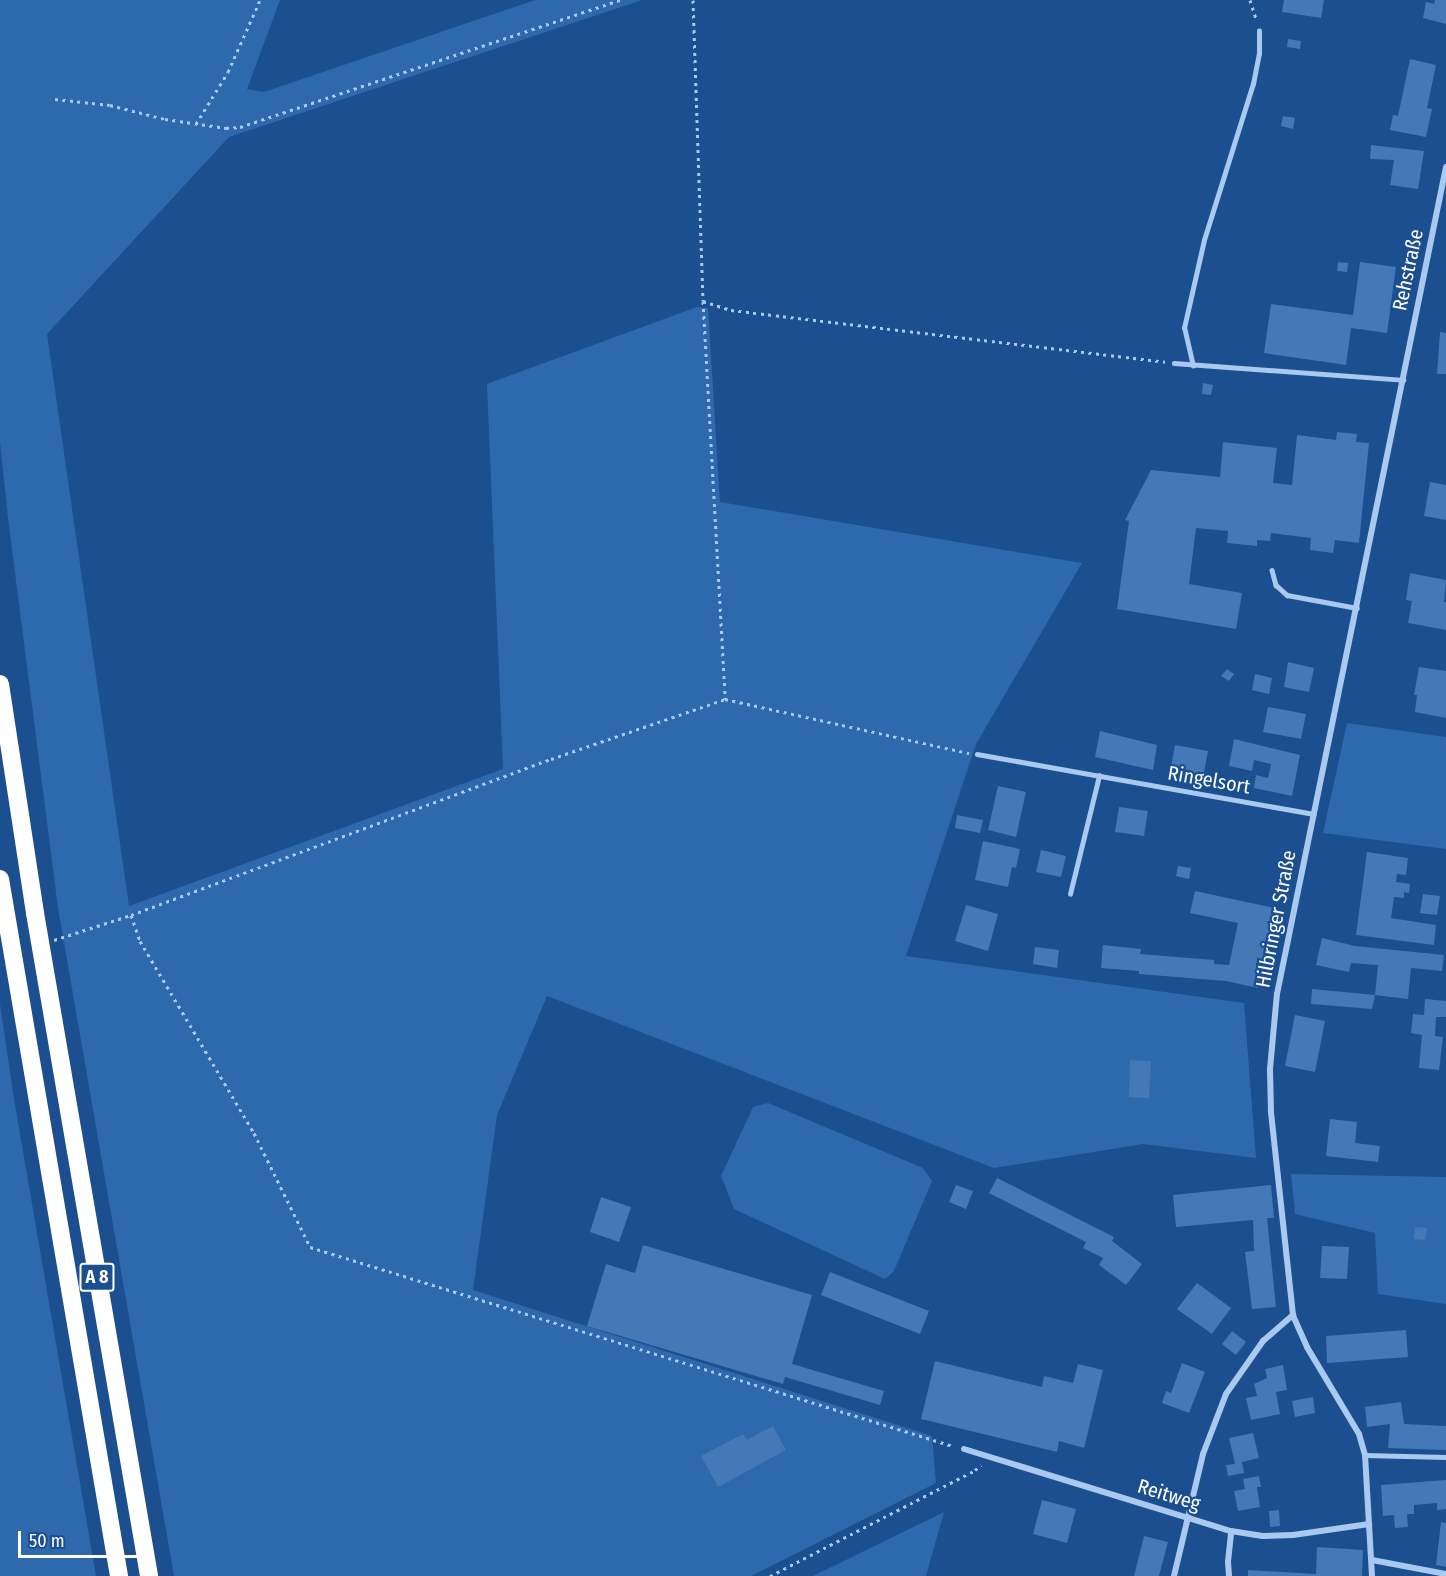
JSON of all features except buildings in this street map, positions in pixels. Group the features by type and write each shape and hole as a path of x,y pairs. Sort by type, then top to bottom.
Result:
{"highway":[{"name":"A 8","path":"0,684 35,913 149,1576"},
{"name":"A 8","path":"0,879 119,1576"}],"street":[{"name":"Rehstraße","path":"1402,380 1446,167"},
{"name":"Hilbringer Straße","path":"1372,1576 1365,1455 1359,1434 1307,1347 1293,1315 1271,1111 1270,1069 1277,994 1402,380"},
{"path":"1174,1576 1203,1454 1226,1394 1263,1341 1293,1315"},
{"name":"Reitweg","path":"964,1449 1231,1532 1263,1536 1293,1535 1369,1524"},
{"path":"1229,1576 1227,1562 1231,1532"},
{"path":"1372,1560 1446,1574"}],"lane":[{"path":"1193,366 1184,328 1204,240 1253,84 1259,54 1259,31"},
{"path":"1174,363 1402,380"},
{"path":"1272,570 1276,585 1287,595 1356,608"},
{"name":"Ringelsort","path":"977,754 1314,814"},
{"path":"1070,894 1099,776"},
{"path":"1365,1455 1446,1457"}],"path":[{"path":"196,124 228,72 260,0"},
{"path":"55,99 110,105 196,124 226,128 240,127 620,0"},
{"path":"693,0 703,301 725,699"},
{"path":"1250,0 1259,31"},
{"path":"703,301 731,310 1174,363"},
{"path":"52,940 131,915 475,787 725,699 977,754"},
{"path":"131,915 140,941 254,1133 310,1247 964,1449"},
{"path":"770,1576 975,1470 989,1457"}],"shaded area":[{"path":"0,0 280,0 247,89 264,92 535,0 642,0 229,137 47,334 129,906 503,769 487,384 697,307 708,308 720,502 1082,563 976,744 906,956 1244,1003 1256,1158 1143,1144 994,1168 547,996 497,1115 473,1290 932,1436 936,1483 751,1576 174,1576 58,908 8,518 0,442"},
{"path":"1347,723 1446,737 1446,849 1323,833"},
{"path":"0,1004 14,1099 96,1576 0,1576"},
{"path":"768,1103 923,1168 932,1181 894,1271 885,1279 734,1209 721,1176 753,1107"},
{"path":"1291,1174 1446,1177 1446,1304 1378,1294 1375,1233 1295,1214"},
{"path":"944,1512 926,1576 813,1576"}]}
